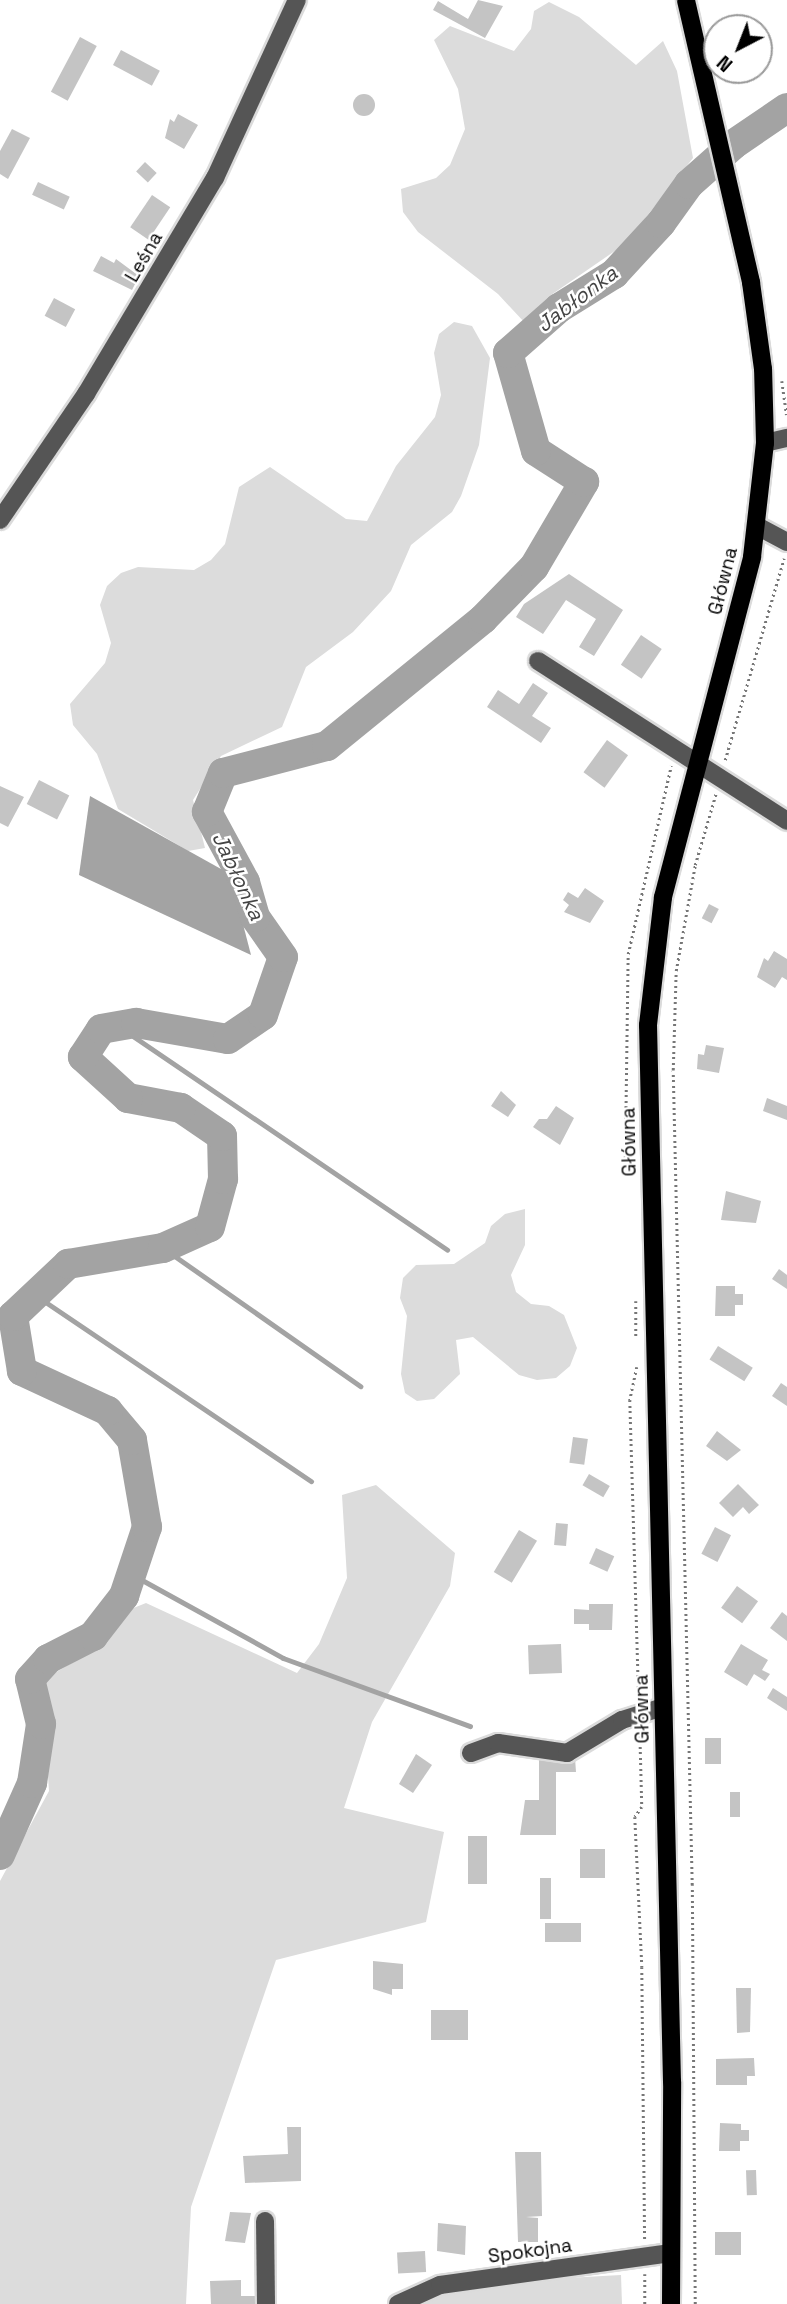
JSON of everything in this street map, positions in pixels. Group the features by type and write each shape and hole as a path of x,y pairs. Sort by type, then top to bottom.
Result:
{"main road":[{"name":"Główna","path":"671,2304 663,1707 648,1025 663,897 757,526 765,443 763,369 751,282 686,0"}],"street":[{"name":"Leśna","path":"0,520 86,394 215,178 297,0"},
{"path":"765,443 787,438"},
{"path":"757,526 787,542"},
{"path":"538,661 787,821"},
{"path":"471,1753 498,1743 567,1753 639,1714 663,1707"},
{"path":"265,2221 266,2304"},
{"name":"Spokojna","path":"398,2304 440,2285 671,2253"}],"path":[{"path":"695,2304 692,1885 673,1070 676,971 695,865 787,548"},
{"path":"637,1171 625,1163 628,954 655,824 676,750"},
{"path":"636,1295 637,1343"},
{"path":"637,1355 630,1400 642,1807 635,1817 642,1967 645,2304"}],"shaded area":[{"path":"549,2 579,17 636,65 663,41 677,71 693,158 625,244 551,295 525,323 498,294 418,232 403,212 401,189 436,178 450,165 465,129 458,89 434,40 450,26 514,51 531,29 534,11"},
{"path":"454,322 472,326 490,358 479,445 461,496 452,512 411,545 391,591 353,632 306,667 282,727 221,756 193,800 205,848 188,851 118,809 97,754 73,725 70,704 105,663 111,643 100,605 107,586 121,573 138,567 194,570 211,560 225,544 239,487 270,467 346,519 367,521 396,466 435,417 441,395 434,353 439,334"},
{"path":"90,796 230,874 251,955 79,875"},
{"path":"525,1209 525,1245 511,1275 516,1292 531,1304 549,1306 564,1315 577,1348 570,1366 556,1378 537,1380 519,1375 473,1337 456,1340 460,1374 434,1399 417,1401 405,1393 401,1374 407,1316 400,1298 403,1278 416,1265 454,1264 485,1243 491,1226 505,1214"},
{"path":"376,1485 455,1553 450,1586 372,1722 344,1808 444,1832 426,1922 276,1960 191,2207 186,2304 0,2304 0,1881 49,1791 43,1702 46,1678 101,1646 121,1613 146,1603 297,1673 319,1644 347,1578 342,1495"},
{"path":"621,2275 622,2304 398,2304 440,2285"}],"building":[{"path":"478,0 503,6 485,38 433,10 438,1 468,19"},
{"path":"80,37 97,46 68,101 51,92"},
{"path":"121,50 160,71 152,86 113,65"},
{"path":"364,94 372,97 375,105 372,113 364,116 356,113 353,105 356,97"},
{"path":"178,114 198,125 184,149 165,138 170,119 174,122"},
{"path":"12,129 30,138 8,179 0,174 0,151"},
{"path":"145,162 157,173 148,182 136,172"},
{"path":"38,182 70,197 64,209 32,195"},
{"path":"152,195 170,207 148,240 130,227"},
{"path":"101,256 114,263 116,259 139,276 132,290 93,271"},
{"path":"54,298 75,309 66,327 45,316"},
{"path":"569,574 623,610 594,656 579,647 596,619 566,600 543,634 516,617 524,604"},
{"path":"641,635 662,649 642,679 621,665"},
{"path":"533,683 548,693 532,716 551,728 541,743 487,707 498,690 519,704"},
{"path":"607,740 628,755 605,788 583,772"},
{"path":"39,780 69,795 57,819 27,804"},
{"path":"0,786 24,797 8,827 0,823"},
{"path":"585,888 604,901 590,923 564,912 569,905 563,900 568,892 578,898"},
{"path":"709,904 719,909 712,923 702,918"},
{"path":"774,951 787,959 787,980 782,977 775,988 757,977 764,958 768,961"},
{"path":"706,1045 724,1048 719,1073 697,1069 698,1054 704,1055"},
{"path":"501,1091 516,1105 508,1117 491,1106"},
{"path":"767,1098 787,1106 787,1120 763,1111"},
{"path":"556,1106 574,1118 560,1145 533,1127 539,1119 547,1119"},
{"path":"726,1191 761,1201 756,1223 721,1220"},
{"path":"779,1269 787,1275 787,1289 772,1279"},
{"path":"716,1286 735,1286 735,1294 743,1294 743,1305 735,1305 735,1316 715,1316"},
{"path":"718,1346 753,1368 744,1381 710,1360"},
{"path":"781,1383 787,1387 787,1406 772,1396"},
{"path":"717,1431 741,1450 727,1461 706,1446"},
{"path":"573,1437 588,1439 584,1465 569,1463"},
{"path":"589,1474 610,1486 603,1497 582,1485"},
{"path":"738,1484 759,1505 749,1514 743,1507 733,1517 719,1503"},
{"path":"556,1523 568,1524 566,1546 554,1545"},
{"path":"715,1527 731,1535 717,1562 701,1554"},
{"path":"519,1530 537,1541 512,1583 494,1572"},
{"path":"596,1548 614,1556 607,1572 589,1564"},
{"path":"737,1586 758,1601 742,1623 721,1608"},
{"path":"589,1604 613,1604 612,1630 589,1630 589,1624 574,1624 574,1609 589,1610"},
{"path":"782,1612 787,1616 787,1641 770,1628"},
{"path":"561,1644 562,1673 529,1674 528,1645"},
{"path":"741,1644 768,1660 762,1670 770,1674 765,1681 754,1674 747,1686 724,1672"},
{"path":"773,1688 787,1697 787,1711 767,1698"},
{"path":"705,1738 721,1738 721,1764 705,1764"},
{"path":"416,1754 432,1765 413,1793 399,1784"},
{"path":"575,1758 576,1772 556,1772 556,1835 520,1835 525,1800 539,1800 539,1759"},
{"path":"730,1792 740,1792 740,1817 730,1817"},
{"path":"468,1836 487,1836 487,1884 468,1884"},
{"path":"580,1849 605,1849 605,1878 580,1878"},
{"path":"540,1878 551,1878 551,1919 540,1919"},
{"path":"545,1923 581,1923 581,1942 545,1942"},
{"path":"373,1961 403,1964 403,1989 392,1989 392,1995 373,1989"},
{"path":"736,1988 751,1988 750,2032 737,2033"},
{"path":"431,2010 468,2010 468,2040 431,2040"},
{"path":"754,2058 755,2076 747,2076 747,2085 716,2085 716,2059"},
{"path":"720,2123 741,2124 741,2130 749,2130 749,2141 740,2141 740,2151 719,2151"},
{"path":"287,2127 301,2127 301,2181 245,2183 243,2156 288,2154"},
{"path":"515,2152 541,2152 542,2216 526,2217 538,2218 538,2242 518,2242"},
{"path":"746,2170 756,2170 757,2195 747,2195"},
{"path":"230,2212 251,2213 245,2243 225,2241"},
{"path":"438,2223 466,2226 465,2255 437,2251"},
{"path":"715,2232 741,2232 741,2255 715,2255"},
{"path":"425,2251 426,2272 398,2273 397,2252"},
{"path":"241,2280 241,2296 261,2296 261,2304 211,2304 210,2281"}],"waterway":[{"name":"Jabłonka","path":"0,1855 32,1783 41,1724 30,1679 48,1659 93,1636 124,1596 147,1527 132,1440 108,1411 22,1371 13,1316 68,1264 163,1248 210,1227 223,1179 222,1136 181,1108 128,1098 83,1057 101,1029 136,1023 228,1039 263,1015 283,957 255,917 245,882 207,812 223,773 327,746 483,619 534,567 584,482 536,451 508,353 559,308 614,274 661,223 689,184 734,144 787,108"},
{"path":"118,1026 447,1250"},
{"path":"163,1248 360,1386"},
{"path":"35,1295 311,1481"},
{"path":"131,1574 283,1658 470,1726"}]}
